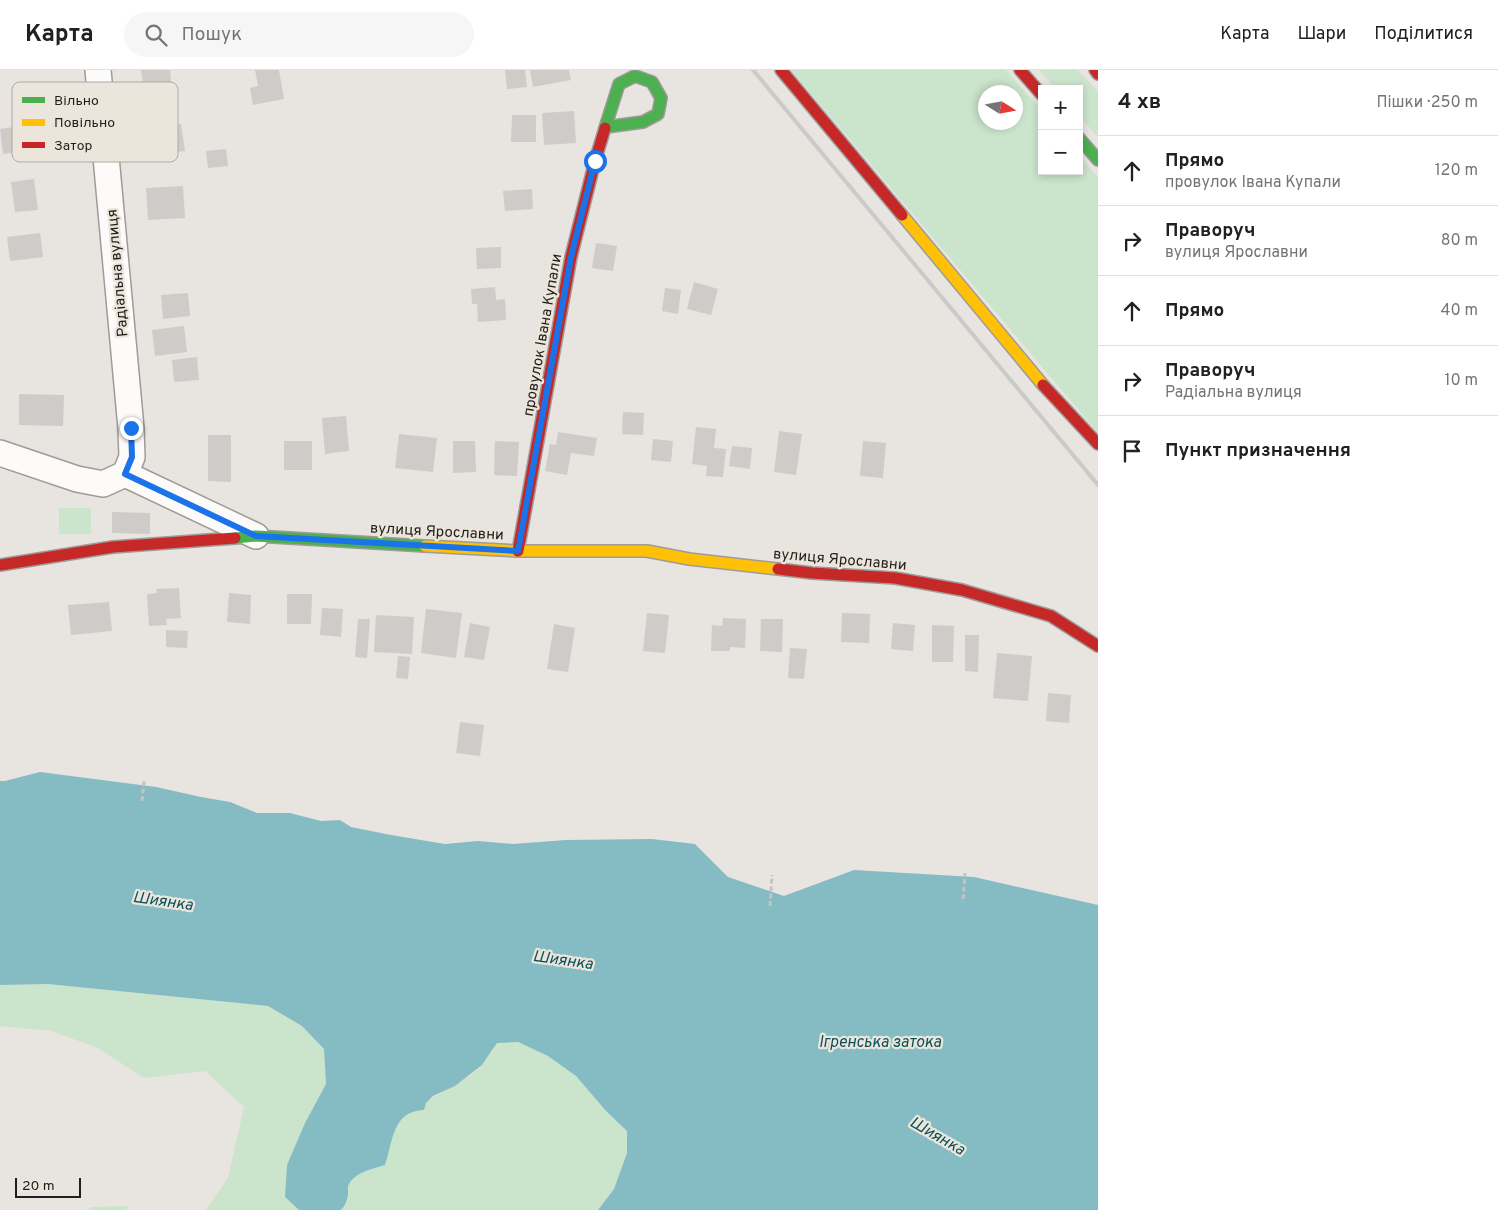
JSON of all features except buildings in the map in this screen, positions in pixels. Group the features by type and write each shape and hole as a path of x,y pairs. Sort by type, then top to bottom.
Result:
{"street":[{"path":"781,70 1040,382 1098,444"},
{"path":"1020,70 1038,90"},
{"path":"1095,70 1098,74"},
{"name":"провулок Івана Купали","path":"518,551 571,257 595,161 619,84 635,76 652,82 660,98 658,114 643,122 606,126"},
{"path":"1083,143 1098,160"},
{"name":"Радіальна вулиця","path":"106,162 131,428 132,457 125,474"},
{"path":"0,453 77,479 103,484 125,474 256,536"},
{"name":"вулиця Ярославни","path":"0,566 113,547 256,536 518,551 648,551 689,559 812,573 895,578 962,590 1051,616 1098,646"}],"path":[{"path":"142,801 144,781"},
{"path":"963,899 964,873"},
{"path":"770,906 772,875"}],"green space":[{"path":"791,70 1006,70 1019,85 978,85 978,130 1023,130 1023,89 1038,106 1038,175 1083,175 1083,160 1098,177 1098,433"},
{"path":"1039,70 1078,70 1098,92 1098,137 1083,120 1083,85 1052,85"},
{"path":"59,508 91,508 91,534 59,534"},
{"path":"48,984 268,1006 302,1026 324,1049 326,1084 305,1123 287,1165 285,1197 299,1210 206,1210 228,1178 244,1107 205,1071 144,1078 98,1048 52,1031 0,1026 0,985"},
{"path":"518,1042 548,1056 576,1076 606,1111 627,1131 627,1153 614,1189 598,1210 341,1210 347,1199 350,1182 363,1172 385,1164 392,1134 398,1124 408,1114 473,1074 486,1060 497,1043"},
{"path":"127,1206 127,1210 88,1210 91,1207"}],"water":[{"name":"Ігренська затока","path":"40,772 156,787 230,802 257,813 290,813 321,821 340,820 351,827 445,844 478,841 513,844 566,840 652,839 695,844 728,877 784,896 854,870 974,877 1098,905 1098,1210 598,1210 614,1189 627,1153 627,1131 606,1111 576,1076 548,1056 518,1042 497,1043 482,1065 455,1086 433,1096 426,1103 424,1110 413,1112 406,1116 400,1122 392,1138 385,1165 363,1172 350,1182 347,1199 341,1210 299,1210 285,1197 287,1165 305,1123 326,1084 324,1049 302,1026 268,1006 48,984 0,985 0,781"}],"railway":[{"path":"753,70 1098,485"}],"traffic: fast":[{"path":"605,128 619,84 635,76 652,82 661,98 658,114 643,122 606,127"},
{"path":"1083,143 1098,160"},
{"path":"235,538 256,536 425,546"}],"traffic: slow":[{"path":"902,215 1043,385"},
{"path":"425,546 518,551 647,551 689,559 778,569"}],"traffic: jam":[{"path":"781,70 902,215"},
{"path":"1020,70 1038,90"},
{"path":"1095,70 1098,74"},
{"path":"518,551 571,257 605,128"},
{"path":"1043,385 1098,444"},
{"path":"0,565 113,547 235,538"},
{"path":"778,569 895,578 962,590 1051,616 1098,646"}],"route":[{"path":"131,428 132,457 125,474 256,536 518,551 571,257 595,161"}],"water label":[{"name":"Шиянка","path":"163,900"},
{"name":"Шиянка","path":"563,959"},
{"name":"Шиянка","path":"938,1135"}]}
